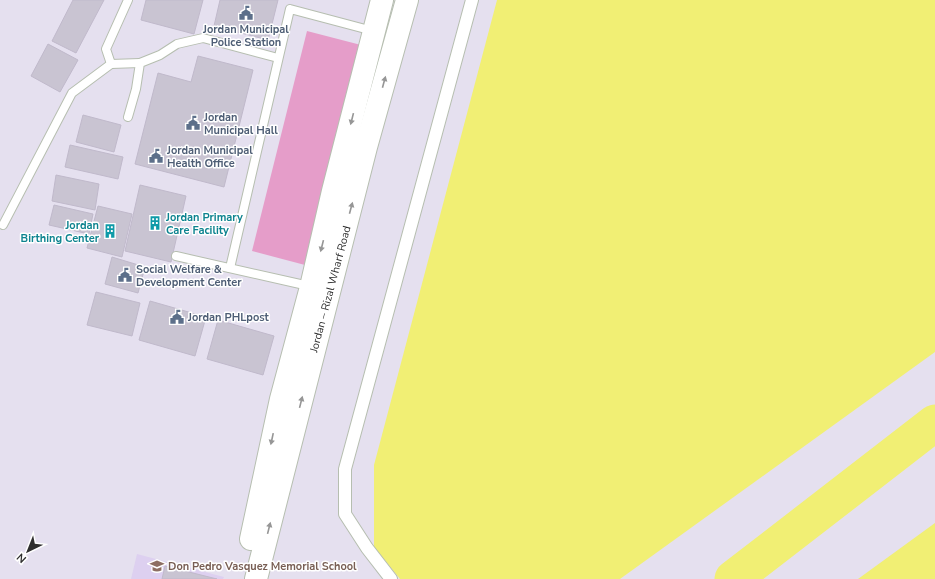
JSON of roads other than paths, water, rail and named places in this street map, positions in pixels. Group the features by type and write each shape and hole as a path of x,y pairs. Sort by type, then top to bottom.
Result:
{"main road":[{"name":"Jordan – Rizal Wharf Road","path":"243,579 281,399 311,287 382,0"},
{"name":"Jordan – Rizal Wharf Road","path":"256,579 366,147 406,0"}],"street":[{"path":"392,579 367,548 345,514 345,469 472,0"}],"lane":[{"path":"111,64 106,49 128,0"},
{"path":"230,268 290,9 374,31"},
{"path":"3,225 72,93 111,64 140,63 160,55 177,44 203,38 278,58"},
{"path":"128,118 136,89 140,63"},
{"path":"176,256 311,287"}],"waterway":[{"path":"733,579 935,423"}],"place":[{"name":"Jordan Municipal Police Station","path":"246,13"},
{"name":"Jordan Municipal Hall","path":"193,123"},
{"name":"Jordan Municipal Health Office","path":"156,156"},
{"name":"Jordan Primary Care Facility","path":"155,223"},
{"name":"Jordan Birthing Center","path":"110,231"},
{"name":"Social Welfare & Development Center","path":"125,275"},
{"name":"Jordan PHLpost","path":"177,317"},
{"name":"Don Pedro Vasquez Memorial School","path":"157,566"}]}
